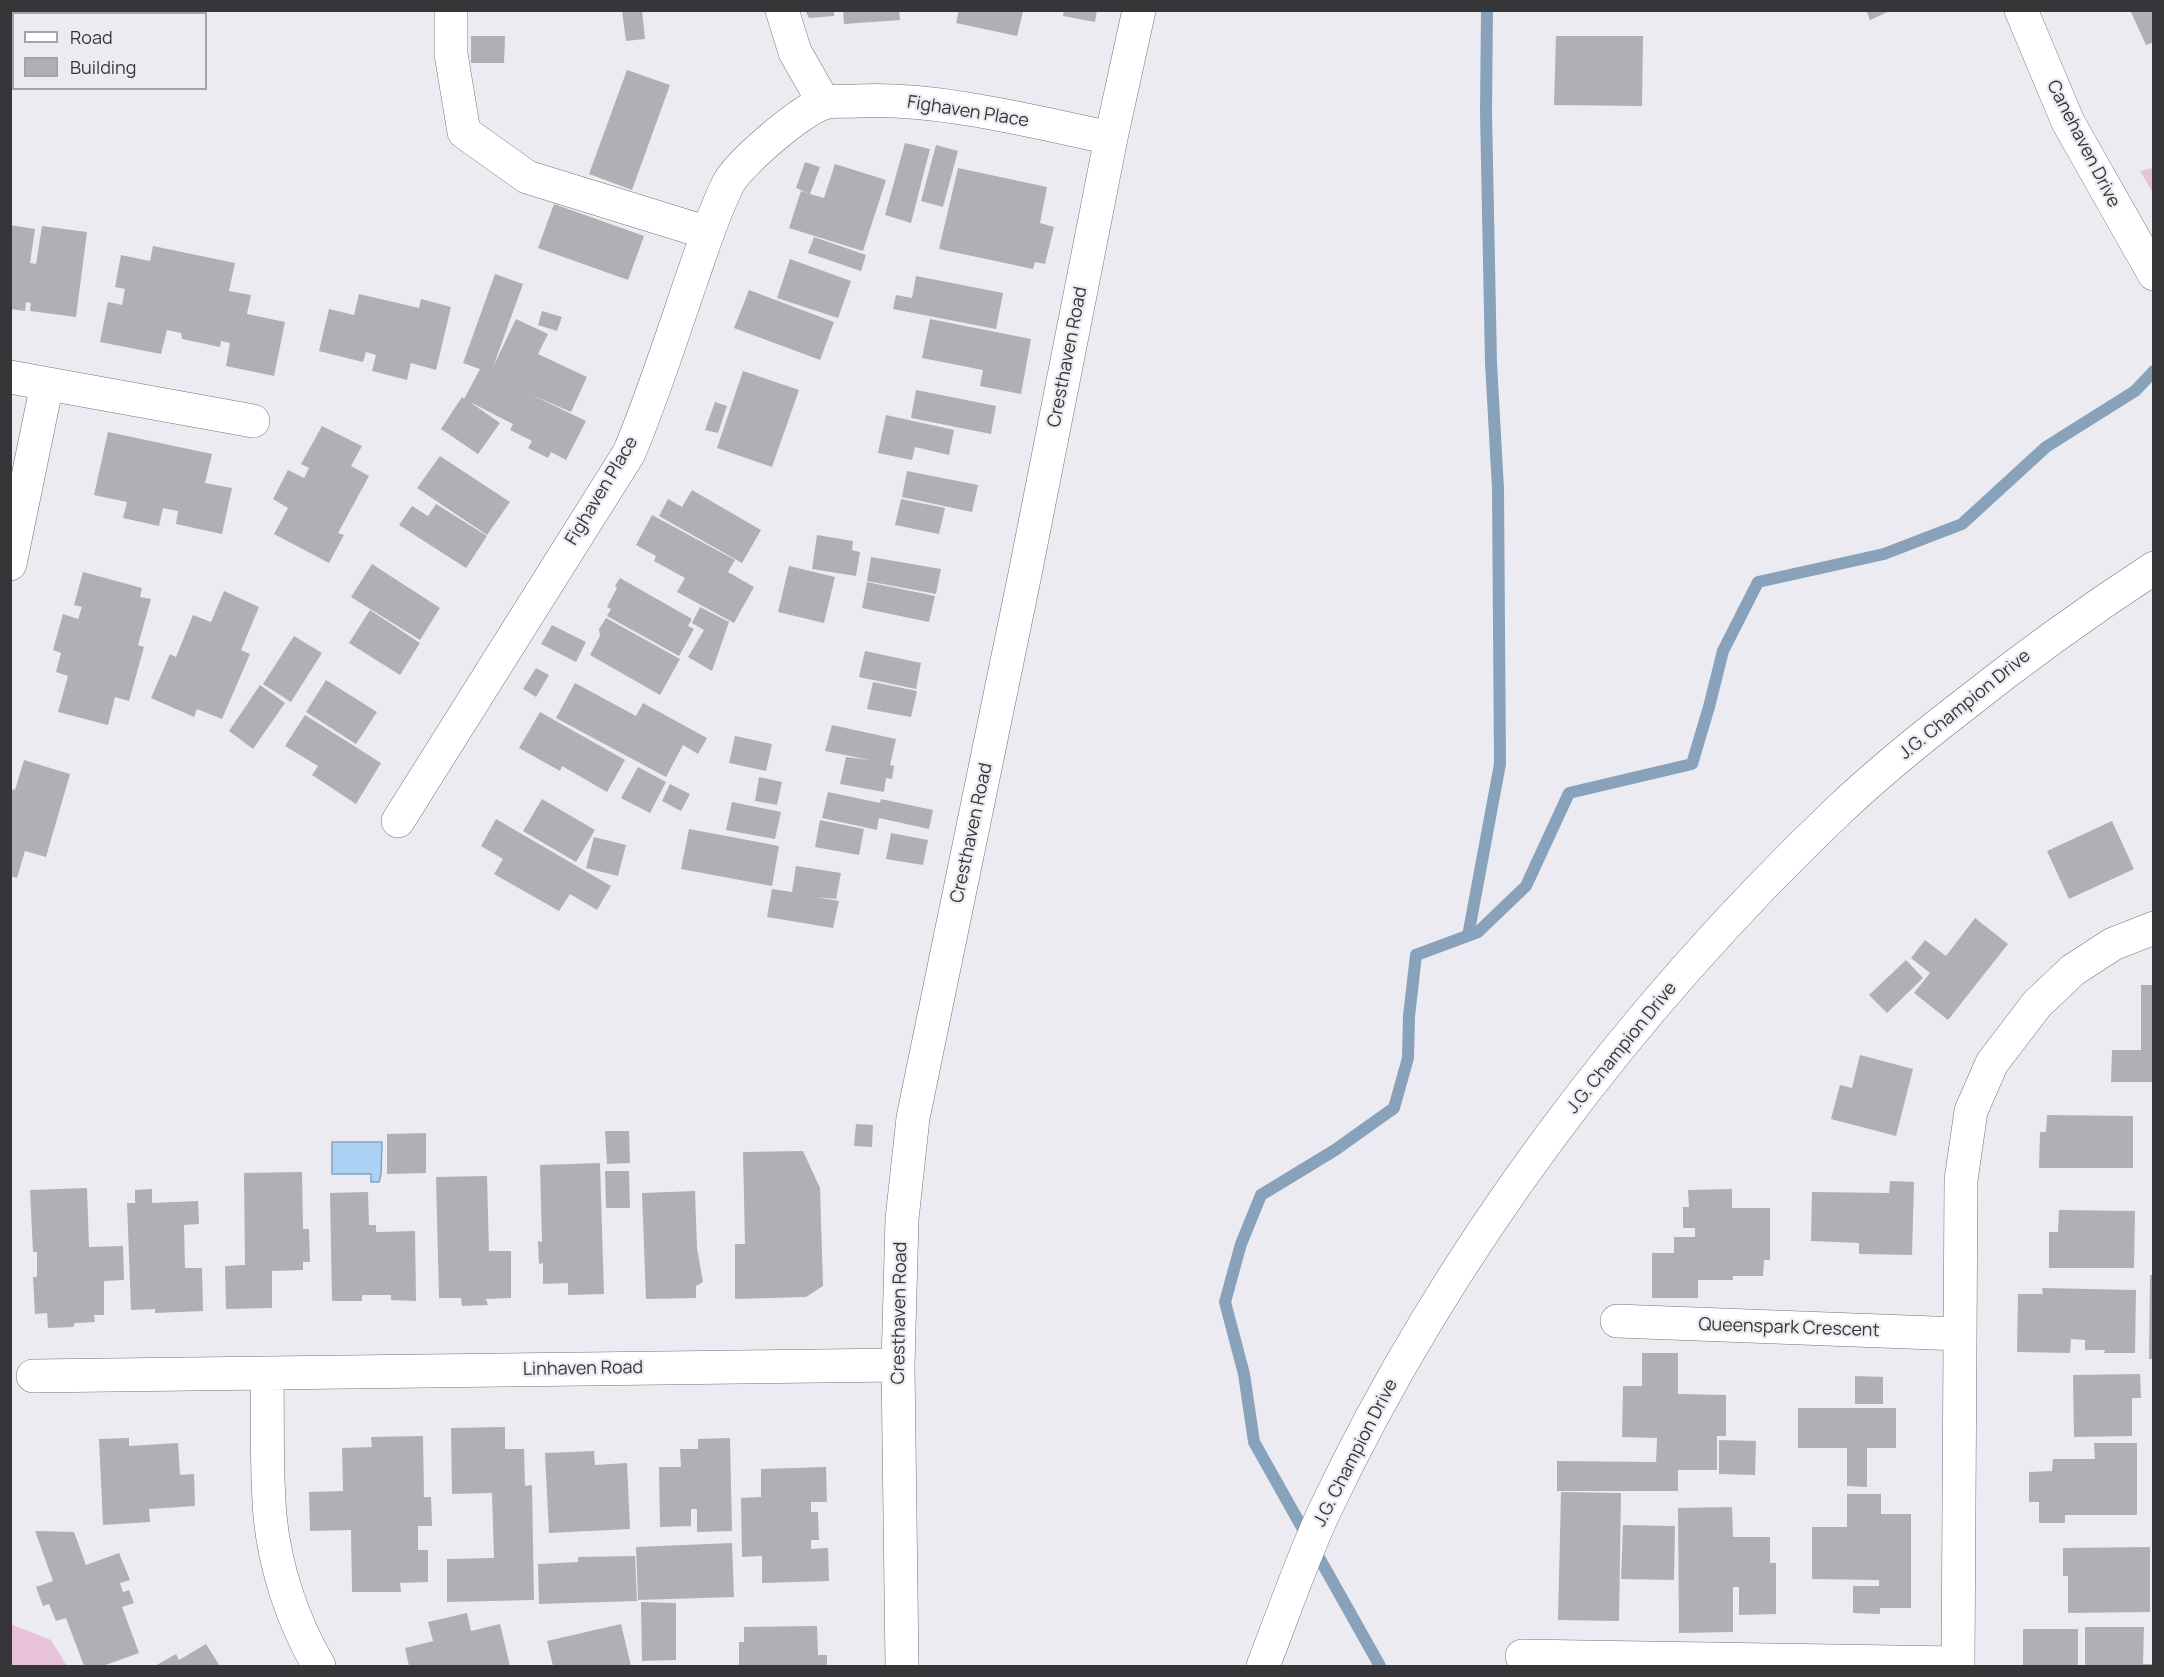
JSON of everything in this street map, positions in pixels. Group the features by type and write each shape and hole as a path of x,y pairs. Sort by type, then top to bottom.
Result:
{"street":[{"path":"451,10 451,54 464,132 527,177 708,233"},
{"path":"782,10 795,52 824,103"},
{"name":"Cresthaven Road","path":"902,1666 898,1365 902,1219 913,1118 1023,586 1111,138 1139,10"},
{"name":"Canehaven Drive","path":"2021,10 2068,122 2154,273"},
{"name":"Fighaven Place","path":"398,821 629,453 643,421 708,233 729,182 744,165 787,125 824,103 887,100 942,106 1111,138"},
{"path":"10,377 253,421"},
{"path":"10,564 47,384"},
{"name":"J.G. Champion Drive","path":"1263,1666 1324,1513 1389,1384 1459,1269 1540,1149 1602,1070 1679,978 1768,881 1850,801 1922,738 2031,652 2154,568"},
{"path":"1522,1656 1958,1665 1961,1180 1971,1111 1992,1064 2037,1004 2073,970 2113,944 2154,928"},
{"name":"Queenspark Crescent","path":"1617,1321 1960,1334"},
{"name":"Linhaven Road","path":"33,1376 898,1365"},
{"path":"267,1374 270,1516 282,1582 319,1666"}],"shaded area":[{"path":"2154,168 2153,193 2140,171"},
{"path":"10,1624 51,1640 67,1666 11,1666"}],"water":[{"path":"332,1142 382,1142 379,1182 371,1182 371,1174 332,1174"}],"building":[{"path":"622,10 642,10 645,39 626,41"},
{"path":"805,10 834,10 834,16 809,18"},
{"path":"843,10 899,10 900,20 844,24"},
{"path":"959,10 1018,10 1023,12 1017,36 956,23"},
{"path":"1064,10 1097,10 1095,22 1063,16"},
{"path":"1866,10 1892,10 1870,20"},
{"path":"2130,10 2154,10 2154,42 2146,45"},
{"path":"471,36 505,36 504,63 471,63"},
{"path":"1556,36 1643,36 1642,106 1554,105"},
{"path":"627,70 670,85 632,190 589,174"},
{"path":"905,143 930,149 911,223 885,215"},
{"path":"936,145 958,151 943,207 921,201"},
{"path":"805,162 820,167 810,194 824,198 835,164 886,180 863,251 789,228 801,191 808,193 796,188"},
{"path":"958,168 1047,187 1040,223 1054,227 1045,264 1035,262 1033,269 939,249"},
{"path":"554,204 644,236 628,280 538,248"},
{"path":"10,225 35,229 30,263 36,264 42,226 87,232 76,317 30,311 31,303 26,302 25,311 10,309"},
{"path":"814,237 866,255 861,271 808,253"},
{"path":"153,246 235,263 229,291 251,295 247,314 285,322 274,376 226,366 230,343 221,341 220,347 182,339 181,333 167,330 161,354 100,342 108,302 122,305 125,289 115,287 121,255 150,261"},
{"path":"790,259 851,281 838,318 777,298"},
{"path":"495,274 523,284 493,367 516,319 548,334 538,354 587,377 571,412 530,394 586,421 566,460 551,452 548,458 528,448 532,441 510,430 513,424 470,402 500,423 478,454 441,429 462,397 464,399 480,369 463,363"},
{"path":"916,276 1003,293 996,329 893,309 896,295 912,298"},
{"path":"749,290 834,322 820,360 734,328"},
{"path":"359,294 419,308 421,299 451,307 436,370 411,363 407,380 372,371 376,355 366,352 363,362 319,351 329,309 354,315"},
{"path":"542,311 562,317 557,331 538,325"},
{"path":"930,319 1031,339 1021,394 980,386 983,370 922,358"},
{"path":"743,371 799,390 772,467 717,448"},
{"path":"916,390 996,406 991,434 911,418"},
{"path":"715,402 727,406 718,433 705,430"},
{"path":"886,415 954,430 949,455 915,447 912,460 878,453"},
{"path":"322,426 362,446 351,466 369,476 338,533 344,535 329,563 274,534 288,508 273,499 288,470 304,478 309,468 301,464"},
{"path":"108,432 212,454 205,483 232,488 222,534 176,524 178,511 163,508 159,526 123,518 127,502 94,495"},
{"path":"440,456 510,502 487,535 417,488"},
{"path":"907,471 978,485 972,512 902,497"},
{"path":"692,490 761,530 742,563 659,516 668,499 682,507"},
{"path":"901,499 945,508 939,534 895,525"},
{"path":"436,504 487,536 466,568 399,525 412,506 428,516"},
{"path":"652,515 735,560 728,572 754,587 734,623 677,592 685,578 654,561 656,556 636,545"},
{"path":"817,535 853,541 852,550 860,552 856,576 812,569"},
{"path":"871,557 941,569 936,594 867,581"},
{"path":"372,564 440,608 420,640 351,597"},
{"path":"789,566 835,577 824,623 778,612"},
{"path":"83,572 142,588 140,597 151,599 138,645 144,647 129,701 115,697 108,725 58,712 68,676 56,672 61,653 53,650 63,614 78,619 82,607 74,605"},
{"path":"620,578 692,619 688,626 694,629 679,656 607,616 611,609 607,607"},
{"path":"867,582 935,596 929,622 862,608"},
{"path":"224,591 259,607 241,650 250,654 222,719 197,709 194,717 151,698 170,654 176,657 193,615 211,622"},
{"path":"700,607 729,622 712,671 688,657 704,630 692,623"},
{"path":"370,610 420,643 400,675 349,643"},
{"path":"606,618 680,659 660,695 590,655 600,636 599,629"},
{"path":"552,625 586,642 576,662 541,644"},
{"path":"294,636 322,653 291,702 263,684"},
{"path":"865,651 921,663 916,689 859,677"},
{"path":"536,668 549,675 536,697 523,689"},
{"path":"326,680 377,712 356,744 306,712"},
{"path":"873,682 917,691 911,717 867,709"},
{"path":"575,683 636,716 643,703 707,738 698,754 683,745 666,777 556,718"},
{"path":"260,685 285,703 253,749 229,731"},
{"path":"540,712 625,760 607,792 562,766 560,771 519,748"},
{"path":"305,715 381,763 356,804 312,775 318,766 285,746"},
{"path":"832,725 896,739 890,765 894,766 892,779 886,778 884,792 840,784 846,757 870,760 825,751"},
{"path":"735,736 772,744 766,771 729,763"},
{"path":"24,760 70,774 46,857 25,851 17,878 10,876 10,789 15,790"},
{"path":"638,767 666,782 650,813 621,798"},
{"path":"759,777 782,782 777,805 755,801"},
{"path":"670,784 690,794 681,811 662,801"},
{"path":"828,792 880,803 881,799 933,810 929,829 879,818 877,830 822,818"},
{"path":"542,799 595,830 576,862 523,831"},
{"path":"732,802 781,812 775,839 726,830"},
{"path":"496,819 611,886 597,910 570,894 559,911 494,874 503,859 481,846"},
{"path":"820,820 864,829 859,855 815,847"},
{"path":"2112,821 2134,869 2069,899 2047,851"},
{"path":"689,829 779,846 772,886 681,869"},
{"path":"891,833 928,840 923,865 886,859"},
{"path":"594,837 626,845 618,876 586,868"},
{"path":"796,866 841,873 836,899 816,897 839,901 833,928 767,917 772,889 792,892"},
{"path":"1975,918 2008,944 1948,1020 1914,993 1930,973 1911,958 1925,940 1946,956"},
{"path":"1906,960 1923,978 1887,1013 1869,995"},
{"path":"2141,985 2154,985 2154,1082 2111,1082 2112,1050 2141,1050"},
{"path":"1860,1055 1913,1069 1896,1136 1831,1119 1840,1085 1852,1088"},
{"path":"2047,1115 2133,1116 2133,1168 2039,1168 2040,1132 2046,1132"},
{"path":"856,1124 873,1125 872,1147 854,1146"},
{"path":"605,1131 629,1131 630,1163 607,1164"},
{"path":"426,1133 426,1173 387,1174 387,1134"},
{"path":"803,1151 820,1188 823,1286 806,1297 735,1299 735,1244 745,1244 743,1152"},
{"path":"600,1163 604,1294 568,1295 568,1283 543,1284 543,1263 539,1264 538,1241 542,1242 540,1165"},
{"path":"605,1171 629,1171 630,1208 606,1208"},
{"path":"302,1172 303,1229 309,1229 310,1262 303,1262 303,1270 272,1271 272,1308 226,1309 225,1266 245,1265 244,1173"},
{"path":"487,1176 489,1251 511,1251 511,1298 486,1299 488,1305 462,1306 461,1298 439,1298 436,1177"},
{"path":"1890,1181 1914,1182 1912,1255 1859,1254 1859,1243 1811,1241 1812,1192 1889,1193"},
{"path":"87,1188 89,1247 123,1246 124,1280 104,1281 104,1315 94,1315 95,1322 75,1323 73,1327 48,1328 47,1313 35,1314 33,1277 37,1277 37,1252 33,1252 30,1190"},
{"path":"152,1189 152,1203 198,1201 199,1224 184,1225 185,1268 202,1268 203,1311 155,1313 155,1309 131,1310 127,1203 135,1203 135,1190"},
{"path":"1732,1189 1732,1208 1770,1208 1770,1260 1764,1260 1763,1276 1733,1276 1733,1280 1698,1280 1698,1298 1652,1298 1652,1253 1674,1253 1674,1237 1695,1237 1695,1228 1683,1228 1683,1207 1689,1207 1688,1190"},
{"path":"695,1191 697,1248 703,1282 696,1286 696,1298 646,1299 642,1193"},
{"path":"368,1192 369,1225 376,1225 376,1232 415,1231 416,1301 391,1300 391,1295 362,1295 362,1301 332,1301 330,1193"},
{"path":"2059,1210 2135,1211 2134,1268 2049,1268 2049,1232 2058,1232"},
{"path":"2150,1275 2154,1275 2154,1359 2149,1359"},
{"path":"2042,1288 2136,1290 2135,1353 2104,1353 2105,1350 2085,1350 2085,1340 2071,1339 2070,1353 2017,1352 2018,1294 2043,1294"},
{"path":"1642,1353 1678,1353 1678,1394 1726,1395 1726,1436 1717,1436 1717,1470 1678,1470 1678,1491 1557,1491 1557,1461 1656,1462 1657,1438 1622,1437 1623,1386 1642,1386"},
{"path":"2140,1374 2141,1398 2132,1398 2132,1436 2074,1437 2073,1375"},
{"path":"1855,1376 1883,1377 1883,1404 1855,1404"},
{"path":"1798,1408 1896,1408 1896,1448 1867,1448 1867,1487 1847,1486 1847,1448 1798,1448"},
{"path":"505,1427 505,1449 524,1449 525,1486 532,1485 534,1600 447,1602 447,1559 494,1558 492,1493 452,1494 451,1428"},
{"path":"423,1436 424,1497 431,1497 432,1526 418,1526 418,1550 428,1550 428,1582 400,1583 401,1592 352,1592 351,1530 310,1531 309,1492 343,1491 342,1448 372,1447 371,1437"},
{"path":"129,1438 129,1446 178,1443 180,1475 194,1474 195,1506 149,1509 150,1522 103,1525 99,1439"},
{"path":"730,1438 732,1531 697,1532 697,1509 691,1509 691,1526 660,1527 659,1467 681,1467 680,1449 698,1449 698,1439"},
{"path":"1719,1440 1756,1441 1755,1475 1719,1474"},
{"path":"2094,1443 2137,1443 2137,1515 2065,1515 2065,1523 2039,1523 2039,1502 2029,1502 2029,1472 2052,1471 2053,1459 2095,1459"},
{"path":"594,1451 595,1465 627,1463 630,1529 549,1533 545,1453"},
{"path":"826,1467 827,1502 811,1502 811,1512 818,1512 819,1540 811,1540 811,1549 828,1548 829,1581 762,1583 762,1556 742,1557 741,1498 761,1497 761,1469"},
{"path":"1561,1492 1621,1493 1619,1621 1558,1620"},
{"path":"1847,1494 1881,1494 1881,1514 1911,1514 1911,1608 1880,1608 1880,1614 1853,1613 1853,1586 1879,1586 1879,1580 1812,1579 1812,1527 1847,1527"},
{"path":"1732,1507 1733,1537 1770,1537 1770,1563 1776,1563 1776,1614 1739,1615 1739,1587 1733,1587 1733,1632 1679,1633 1678,1508"},
{"path":"1623,1525 1675,1526 1674,1580 1621,1579"},
{"path":"35,1531 74,1532 86,1565 119,1553 130,1580 120,1583 123,1592 129,1590 134,1603 122,1607 139,1653 103,1666 84,1666 66,1618 56,1621 49,1604 43,1606 36,1587 53,1581"},
{"path":"732,1543 734,1597 638,1600 636,1547"},
{"path":"2150,1547 2150,1612 2068,1613 2068,1576 2063,1576 2063,1548"},
{"path":"635,1556 637,1601 539,1604 538,1564 578,1562 578,1557"},
{"path":"641,1602 676,1603 676,1660 642,1661"},
{"path":"467,1613 471,1631 500,1624 510,1666 409,1666 405,1648 433,1641 428,1622"},
{"path":"621,1624 631,1666 553,1666 547,1641"},
{"path":"817,1626 818,1655 827,1655 827,1666 739,1666 739,1642 744,1642 744,1627"},
{"path":"2085,1627 2144,1627 2143,1664 2154,1664 2154,1666 2085,1666"},
{"path":"2023,1629 2078,1629 2078,1666 2023,1666"},
{"path":"206,1644 220,1666 155,1666 176,1654 179,1660"}],"waterway":[{"path":"1468,936 1500,764 1498,489 1491,363 1486,112 1487,10"},
{"path":"1380,1666 1254,1442 1244,1374 1225,1302 1241,1244 1261,1195 1335,1150 1394,1108 1408,1058 1409,1016 1416,955 1478,932 1526,886 1569,793 1692,764 1723,651 1758,582 1884,554 1962,524 2046,447 2135,391 2154,371"}]}
